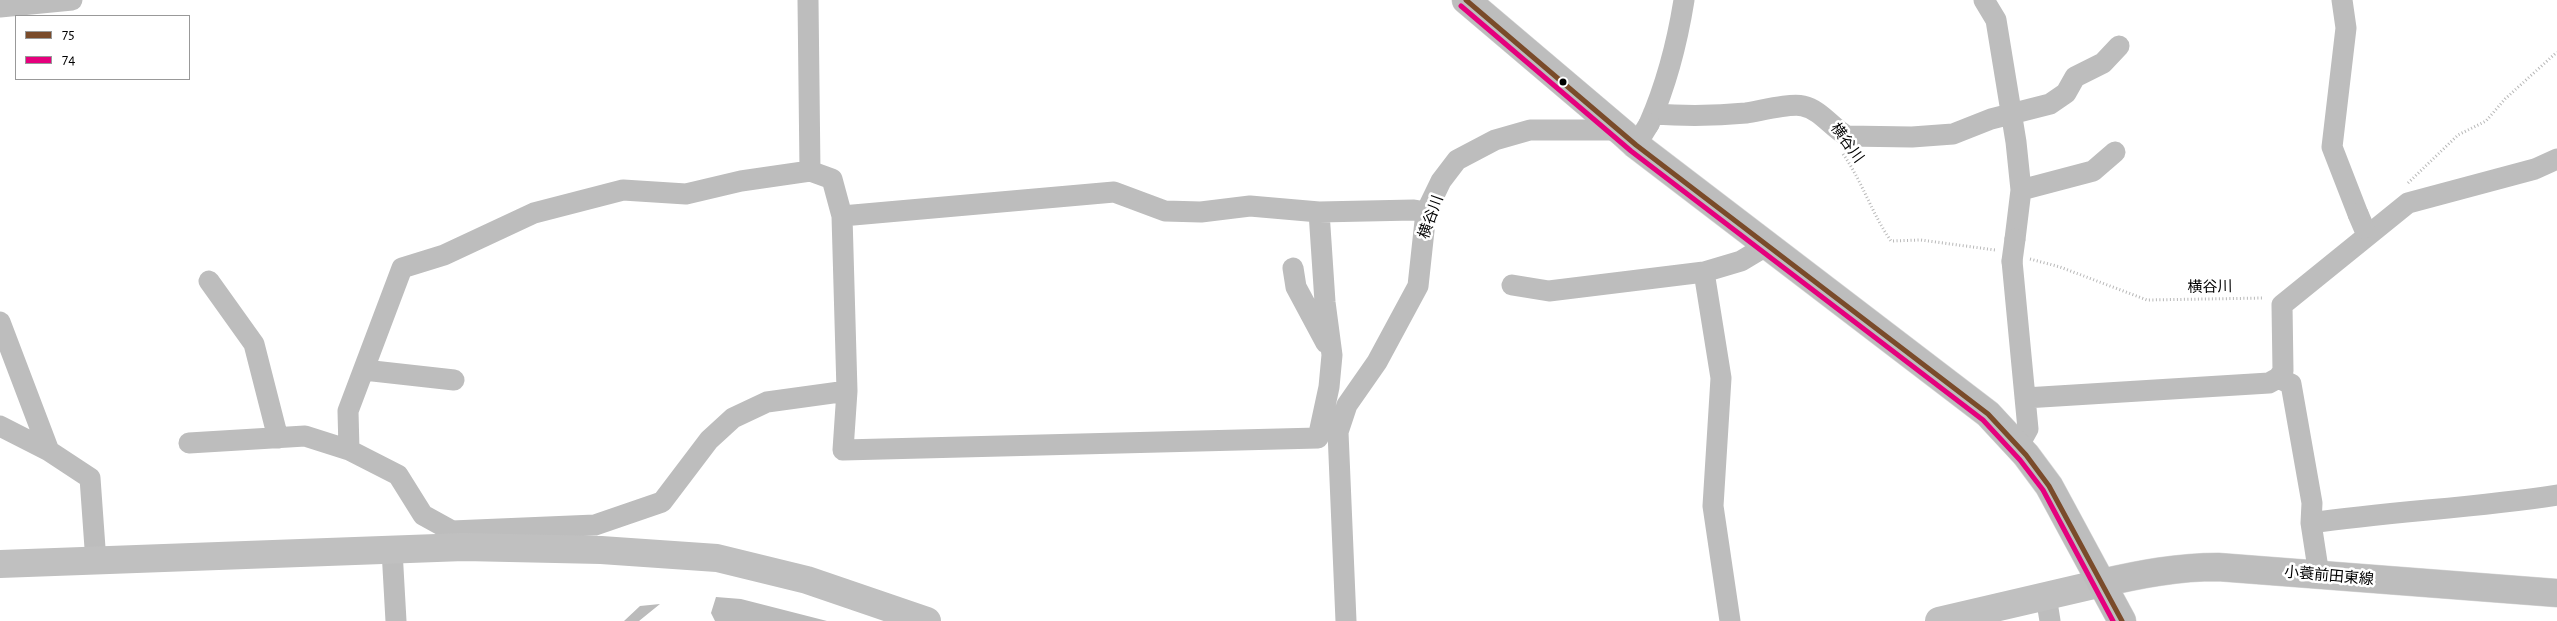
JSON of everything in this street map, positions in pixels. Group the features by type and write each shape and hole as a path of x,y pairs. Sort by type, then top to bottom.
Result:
{"main road":[{"path":"1466,0 1636,129 1766,246 1953,385 1988,414 2018,447 2049,486 2122,621"},
{"name":"小蓑前田東線","path":"2102,583 2153,571 2190,567 2557,593"}],"street":[{"path":"0,8 72,0"},
{"path":"808,0 810,171"},
{"path":"1636,129 1669,75 1678,40 1684,0"},
{"path":"1984,0 1996,20 2021,190 2013,252 2028,429 2018,447"},
{"path":"2342,0 2346,28 2332,147 2363,225"},
{"path":"1338,432 1347,405 1378,362 1418,286 1426,212 1441,181 1457,160 1495,140 1530,130 1636,129 1684,116 1743,113 1802,105 1819,113 1837,131 1847,136 1912,137 1953,134 2011,113 2050,104 2066,93 2076,77 2103,63 2119,46"},
{"path":"2021,190 2093,170 2115,152"},
{"path":"2025,398 2268,384 2278,378 2283,371 2282,305 2363,225 2408,203 2536,169 2557,159"},
{"path":"348,450 348,411 402,268 444,255 534,213 623,190 686,194 742,181 810,171 832,179 842,216 847,391 844,450 1318,438 1329,387 1332,355 1325,302 1318,212"},
{"path":"842,216 1114,192 1165,211 1201,212 1250,206 1318,212 1414,210 1426,212"},
{"path":"1512,285 1550,291 1704,272 1742,261 1766,246"},
{"path":"1293,268 1296,287 1340,369 1337,396 1346,621"},
{"path":"1704,272 1721,378 1713,506 1730,621"},
{"path":"209,281 254,344 278,438"},
{"path":"0,322 49,451"},
{"path":"364,370 454,380"},
{"path":"2278,378 2291,384 2312,503 2311,523 2319,575"},
{"path":"189,443 305,436 348,450 398,475 423,515 452,531 595,525 662,502 709,440 733,418 767,402 847,391"},
{"path":"0,426 49,451 90,478 95,548"},
{"path":"2311,523 2374,514 2495,505 2557,495"},
{"path":"0,552 366,537"},
{"path":"0,564 393,557 464,548 601,550 716,558 807,580 928,621"},
{"path":"393,557 396,621"},
{"path":"1939,621 2048,609 2102,583"}],"path":[{"path":"2405,186 2458,134 2486,121 2505,99 2557,52"},
{"name":"横谷川","path":"1842,152 1852,167 1879,223 1891,241 1921,240 1983,246 2013,252 2060,267 2147,300 2270,298"}],"shaded area":[{"path":"716,597 741,599 827,621 715,621 711,613"},
{"path":"660,604 639,621 624,621 640,606"}],"transit line":[{"name":"75","path":"1466,0 1636,145 1988,414 2026,455 2049,486 2122,621"},
{"name":"74","path":"1461,6 1631,151 1983,420 2020,460 2043,490 2113,621"}]}
